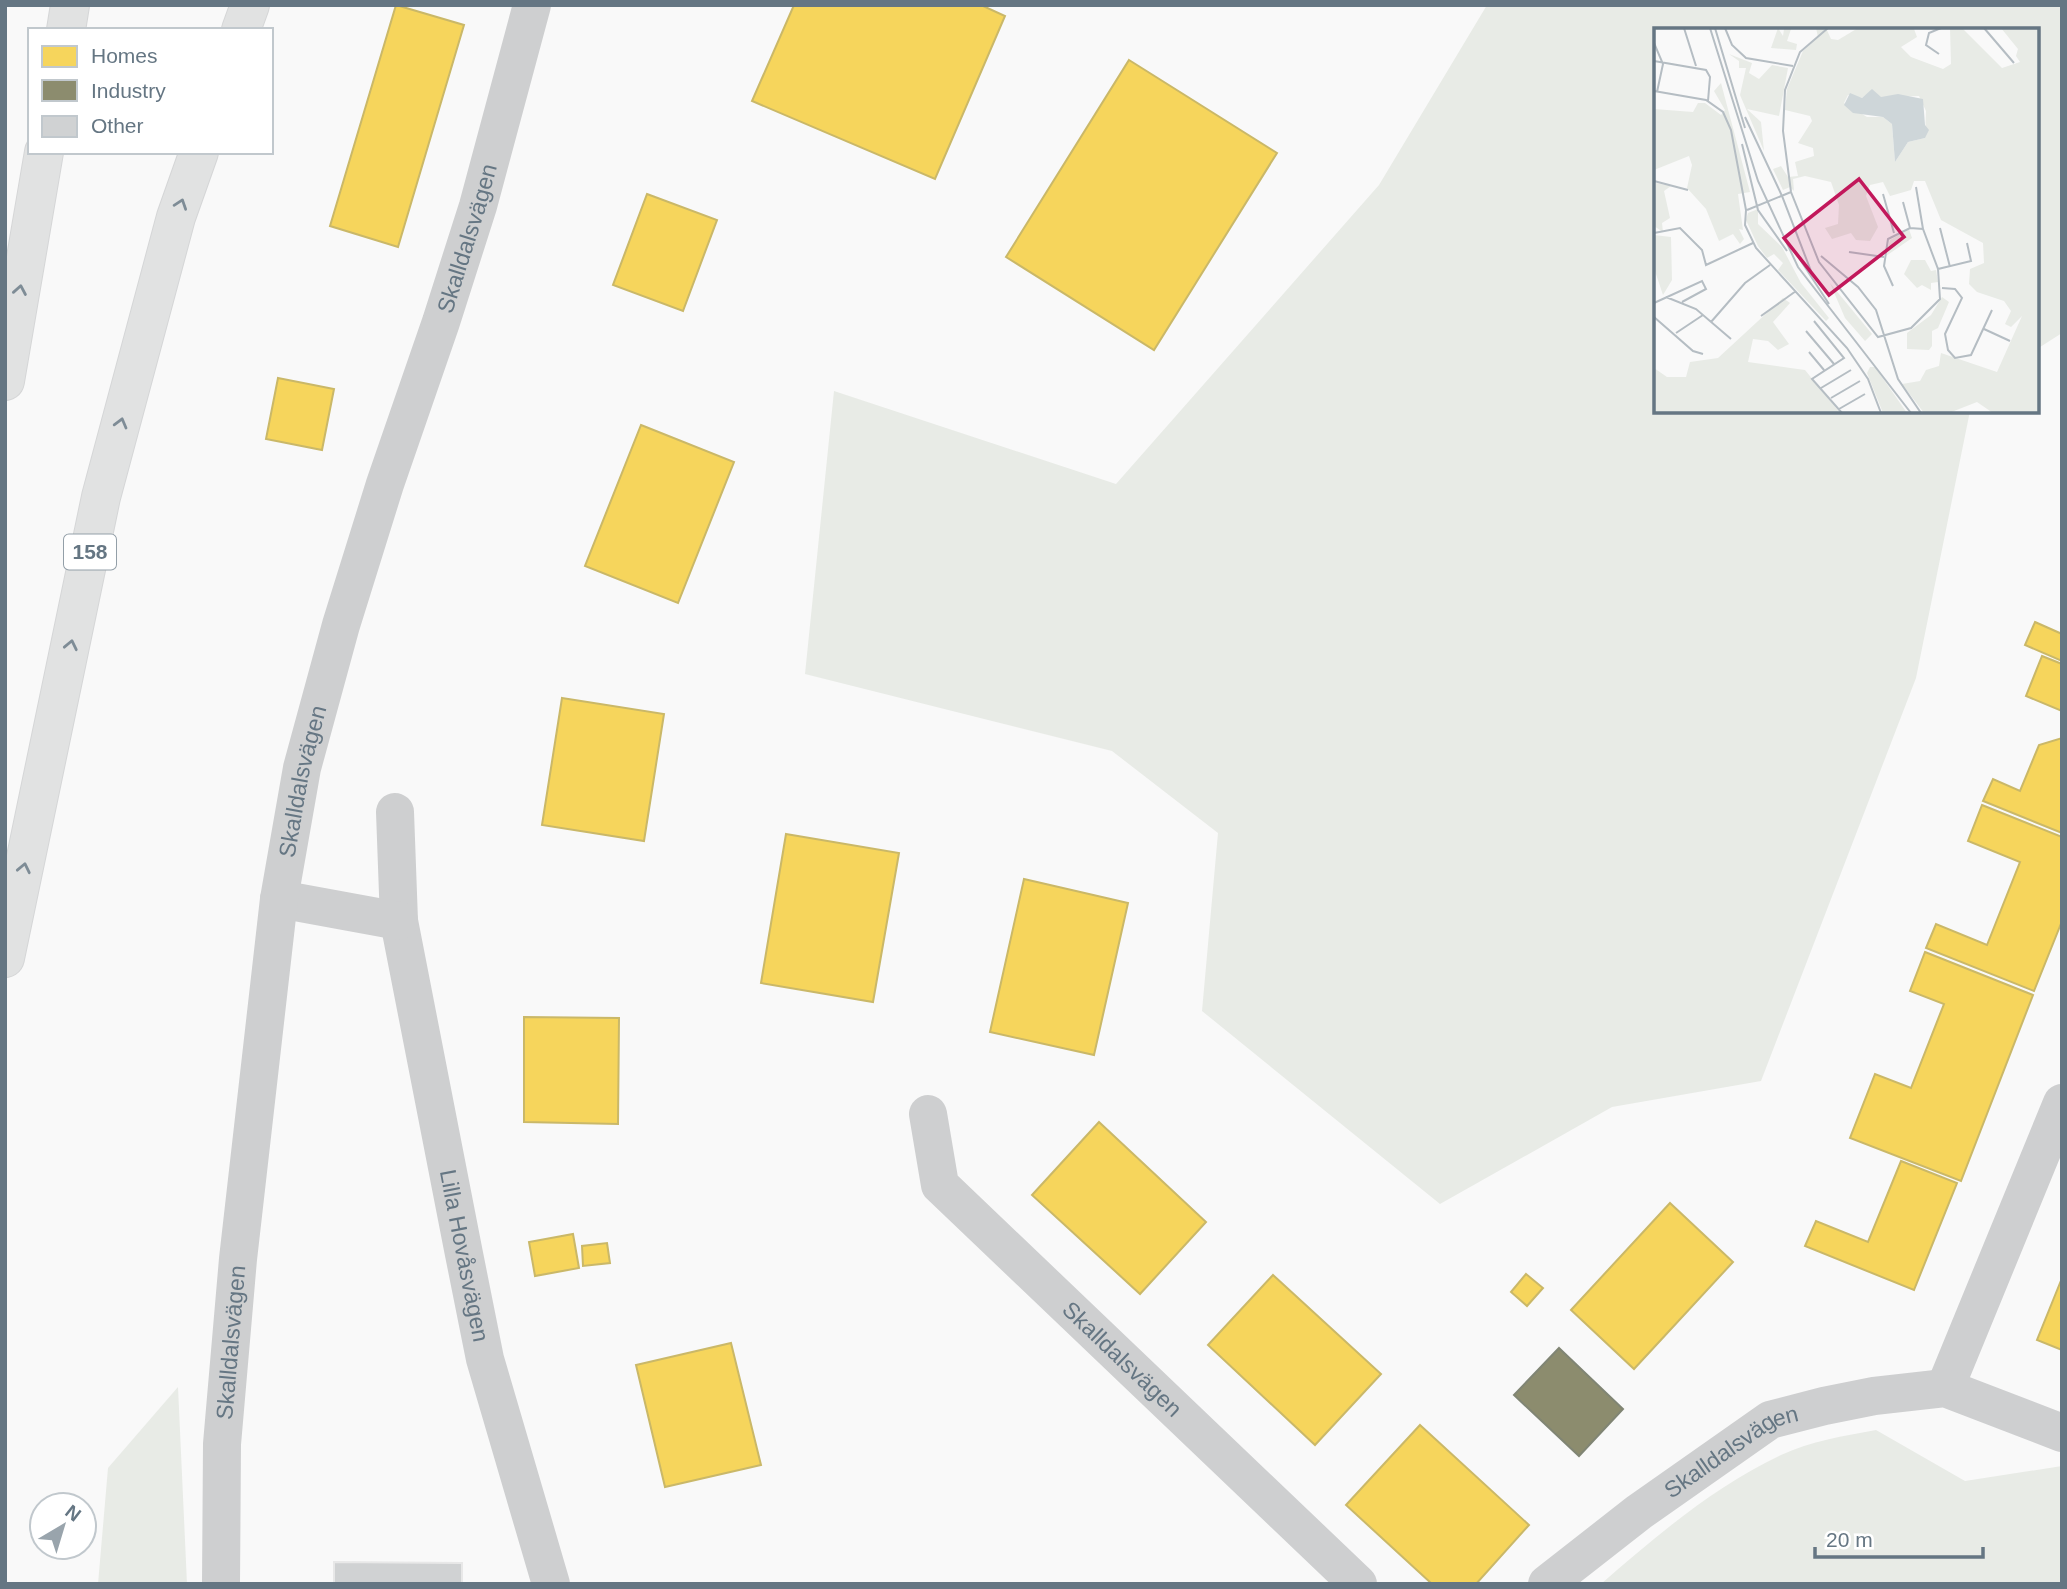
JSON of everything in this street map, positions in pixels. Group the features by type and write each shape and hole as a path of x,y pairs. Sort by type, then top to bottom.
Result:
{"main road":[{"path":"66,28 70,5"},
{"path":"243,28 250,5"},
{"path":"5,381 44,154"},
{"name":"158","path":"5,958 101,497 176,217 198,154"}],"street":[{"name":"Skalldalsvägen","path":"221,1584 223,1431 237,1259 279,899 302,768 341,625 478,206 532,5"},
{"name":"Lilla Hovåsvägen","path":"395,812 399,921 485,1359 551,1584"},
{"path":"279,899 399,921"},
{"path":"1945,1388 2062,1103"},
{"name":"Skalldalsvägen","path":"928,1114 940,1185 1358,1584"},
{"name":"Skalldalsvägen","path":"1547,1584 1639,1512 1770,1420 1874,1396 1945,1388 2062,1433"}],"shaded area":[{"path":"1487,5 2062,5 2062,333 2039,348 2039,28 1654,28 1654,413 1970,413 1916,678 1761,1081 1612,1107 1440,1204 1202,1011 1218,833 1112,751 805,674 834,391 1116,484 1379,185"},
{"path":"178,1387 187,1584 98,1584 108,1468"},
{"path":"1876,1430 1965,1481 2062,1466 2062,1584 1601,1584 1687,1513 1757,1467 1804,1446"}],"building: Homes":[{"path":"396,5 464,25 398,247 330,226"},
{"path":"794,5 981,5 1005,16 935,179 752,101"},
{"path":"1129,60 1277,153 1154,350 1006,257"},
{"path":"647,194 717,220 683,311 613,285"},
{"path":"278,378 334,389 322,450 266,439"},
{"path":"641,425 734,462 678,603 585,566"},
{"path":"2035,622 2062,634 2062,661 2025,645"},
{"path":"2042,656 2062,664 2062,711 2026,696"},
{"path":"562,698 664,714 644,841 542,825"},
{"path":"2062,738 2062,833 1983,801 1993,779 2020,791 2039,745"},
{"path":"1982,805 2062,837 2062,921 2034,991 1926,948 1936,924 1987,945 2020,862 1968,841"},
{"path":"786,834 899,853 873,1002 761,983"},
{"path":"1024,879 1128,903 1094,1055 990,1032"},
{"path":"1925,952 2033,995 1961,1181 1850,1138 1875,1074 1911,1088 1944,1004 1910,991"},
{"path":"524,1017 619,1018 618,1124 524,1122"},
{"path":"1099,1122 1206,1222 1140,1294 1032,1195"},
{"path":"1901,1161 1957,1183 1914,1290 1805,1246 1816,1221 1868,1242"},
{"path":"1670,1203 1733,1262 1634,1369 1571,1310"},
{"path":"573,1234 579,1268 535,1276 529,1242"},
{"path":"607,1243 610,1263 583,1266 582,1246"},
{"path":"1526,1274 1543,1288 1527,1306 1511,1292"},
{"path":"1273,1275 1381,1374 1315,1445 1208,1345"},
{"path":"2062,1278 2062,1350 2037,1340"},
{"path":"731,1343 761,1465 665,1487 636,1365"},
{"path":"1420,1425 1529,1525 1476,1584 1432,1584 1346,1505"}],"building: Industry":[{"path":"1559,1348 1623,1409 1579,1456 1514,1395"}],"building: Other":[{"path":"334,1562 462,1563 462,1584 334,1584"}]}
